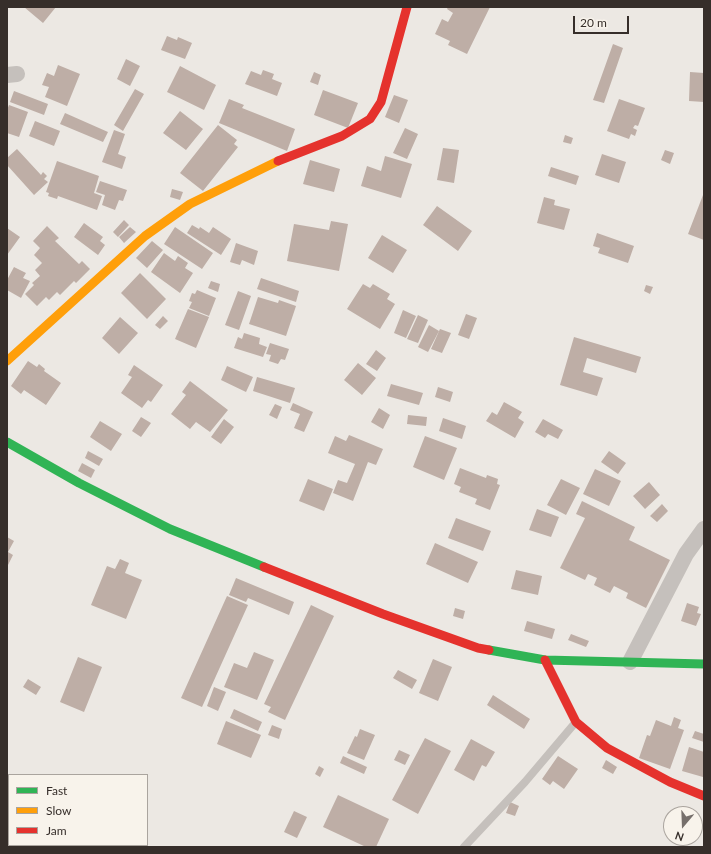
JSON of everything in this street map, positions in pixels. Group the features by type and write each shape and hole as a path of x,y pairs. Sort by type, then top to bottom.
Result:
{"street":[{"path":"7,360 145,236 190,204 279,160 342,136 370,119 381,102 407,7"},
{"path":"7,442 79,484 170,529 383,614 478,648 545,660 704,664"},
{"path":"630,662 686,554 704,529"},
{"path":"545,660 576,722 606,748 670,782 704,796"}],"lane":[{"path":"464,847 525,782 576,722"}],"building":[{"path":"24,7 56,7 43,23"},
{"path":"448,7 490,7 467,54 448,45 450,41 435,34 442,19 448,22 453,13 447,9"},
{"path":"167,36 177,40 178,37 192,43 185,59 161,50"},
{"path":"613,44 623,48 604,103 593,100"},
{"path":"126,59 140,66 130,86 117,79"},
{"path":"58,65 80,74 67,106 45,97 49,87 42,85 47,73 54,76"},
{"path":"180,66 216,85 204,110 167,92"},
{"path":"263,70 274,74 272,79 282,83 277,96 245,84 251,71 261,75"},
{"path":"314,72 321,75 318,85 310,82"},
{"path":"690,72 704,73 704,102 689,101"},
{"path":"135,89 144,94 123,131 114,125"},
{"path":"323,90 358,103 348,128 314,115"},
{"path":"14,91 48,104 44,115 10,102"},
{"path":"394,95 408,100 399,123 385,117"},
{"path":"229,99 244,105 242,108 295,129 287,151 219,123"},
{"path":"619,99 645,108 638,126 635,125 633,128 637,130 635,136 631,134 629,139 607,131"},
{"path":"9,105 28,112 19,137 7,133 7,110"},
{"path":"180,111 203,129 186,150 163,133"},
{"path":"65,113 108,132 103,142 60,124"},
{"path":"35,121 60,131 54,146 29,136"},
{"path":"218,125 237,140 234,144 238,147 203,191 180,173"},
{"path":"405,128 418,134 407,159 393,153"},
{"path":"114,130 125,134 118,154 126,157 122,169 102,162"},
{"path":"565,135 573,138 571,144 563,142"},
{"path":"443,148 459,150 454,183 437,180"},
{"path":"17,149 41,175 43,172 47,176 44,179 48,182 34,195 7,165 7,158"},
{"path":"665,150 674,153 670,164 661,160"},
{"path":"602,154 626,162 619,183 595,175"},
{"path":"385,156 412,164 401,198 361,186 367,166 381,171"},
{"path":"310,160 340,169 334,192 303,184"},
{"path":"57,161 99,176 94,193 102,196 97,210 58,196 57,199 48,196 49,193 46,192"},
{"path":"551,167 579,176 576,185 548,176"},
{"path":"100,181 127,190 123,201 119,200 115,210 102,205 105,195 96,192"},
{"path":"172,189 183,192 180,200 170,197"},
{"path":"703,195 704,196 704,240 688,234"},
{"path":"544,197 555,200 554,205 570,209 564,230 537,223"},
{"path":"437,206 472,231 458,251 423,225"},
{"path":"124,220 129,225 118,237 113,232"},
{"path":"331,221 348,224 339,271 287,261 294,224 329,230"},
{"path":"84,223 103,237 100,241 105,245 98,255 74,237"},
{"path":"192,225 199,229 200,227 209,233 213,227 231,239 221,255 187,233"},
{"path":"47,226 59,238 55,241 79,264 82,261 90,269 76,283 74,281 60,295 57,292 49,300 46,297 37,306 25,294 34,285 32,283 40,276 35,270 42,263 34,255 40,248 33,241"},
{"path":"130,227 136,232 124,243 119,237"},
{"path":"175,227 213,253 202,269 164,244"},
{"path":"7,228 20,237 7,255"},
{"path":"597,233 634,246 628,263 598,253 600,248 593,246"},
{"path":"382,235 407,250 393,273 368,258"},
{"path":"152,241 163,250 147,268 136,258"},
{"path":"236,243 258,251 254,265 242,260 240,265 230,262"},
{"path":"164,253 175,261 178,256 188,263 185,268 193,273 180,293 151,272"},
{"path":"14,267 26,273 23,278 30,281 21,298 7,290 7,280"},
{"path":"140,273 166,299 147,319 121,293"},
{"path":"261,278 299,291 296,302 257,289"},
{"path":"211,281 220,284 218,292 208,288"},
{"path":"363,284 370,288 373,284 390,294 387,299 395,304 380,329 347,309"},
{"path":"646,285 653,287 650,294 644,291"},
{"path":"197,290 216,298 209,316 189,308 192,302 189,301 192,293 195,294"},
{"path":"238,291 251,296 239,330 225,325"},
{"path":"258,297 278,303 279,300 296,306 286,336 249,324"},
{"path":"188,309 209,317 196,348 175,339"},
{"path":"403,310 416,316 406,338 394,333"},
{"path":"466,314 477,318 469,339 458,335"},
{"path":"418,315 428,320 418,343 407,339"},
{"path":"163,316 168,321 160,329 155,325"},
{"path":"120,317 138,333 119,354 102,338"},
{"path":"429,325 439,331 428,352 418,347"},
{"path":"440,329 451,333 442,353 431,349"},
{"path":"244,333 260,338 259,344 267,347 263,357 234,348 238,337 242,339"},
{"path":"574,337 641,357 636,373 587,358 583,372 603,378 597,396 560,385"},
{"path":"270,343 289,349 285,360 281,359 278,364 269,361 271,355 266,354"},
{"path":"376,350 386,358 377,371 366,364"},
{"path":"28,361 37,367 39,364 45,369 44,371 61,383 46,405 24,390 21,394 11,386"},
{"path":"358,363 376,378 362,395 344,380"},
{"path":"134,365 163,385 151,402 148,400 142,408 121,393 132,377 128,375"},
{"path":"227,366 253,377 246,392 221,380"},
{"path":"257,377 295,388 290,403 253,391"},
{"path":"190,381 228,410 210,432 196,422 190,429 171,414 186,395 182,392"},
{"path":"391,384 423,393 419,405 387,396"},
{"path":"438,387 453,392 450,402 435,397"},
{"path":"504,402 522,412 518,418 524,422 515,438 486,421 492,412 497,415"},
{"path":"293,403 313,412 304,432 294,428 300,414 290,410"},
{"path":"275,404 282,407 277,419 269,415"},
{"path":"379,408 390,415 383,429 371,422"},
{"path":"408,415 427,417 426,426 407,424"},
{"path":"141,417 151,423 141,437 132,431"},
{"path":"443,418 466,426 462,439 439,431"},
{"path":"224,419 234,427 221,444 211,437"},
{"path":"543,419 563,430 558,439 548,434 545,438 535,432"},
{"path":"100,421 122,434 111,451 90,437"},
{"path":"349,435 383,449 376,465 368,462 353,501 333,493 338,480 347,483 355,464 328,453 335,436 346,441"},
{"path":"425,436 457,448 444,480 413,467"},
{"path":"88,451 103,459 99,466 85,458"},
{"path":"609,451 626,463 618,474 601,462"},
{"path":"82,463 95,470 91,478 78,471"},
{"path":"460,468 486,478 487,475 498,479 497,484 500,485 490,510 475,504 477,499 459,492 461,487 454,484"},
{"path":"595,469 621,481 609,506 583,494"},
{"path":"308,479 333,489 324,511 299,501"},
{"path":"561,479 580,488 566,515 547,505"},
{"path":"649,482 660,495 645,509 633,496"},
{"path":"582,501 635,527 629,540 670,560 646,608 626,598 628,593 614,586 610,593 594,585 597,578 588,574 585,580 560,568 585,518 576,514"},
{"path":"662,504 668,511 657,522 650,516"},
{"path":"537,509 559,517 551,537 529,530"},
{"path":"456,518 491,531 483,551 448,538"},
{"path":"7,537 14,541 8,552 13,555 7,567"},
{"path":"435,543 478,562 468,583 426,564"},
{"path":"120,559 129,563 125,573 142,580 126,619 91,605 107,566 115,569"},
{"path":"516,570 542,576 538,595 511,589"},
{"path":"236,578 294,602 289,615 248,598 246,602 229,595"},
{"path":"227,596 248,605 202,707 181,698"},
{"path":"687,603 699,607 697,613 701,614 696,626 681,621"},
{"path":"311,605 334,616 285,720 268,712 271,707 264,704"},
{"path":"455,608 465,611 463,619 453,616"},
{"path":"527,621 555,629 552,639 524,631"},
{"path":"571,634 589,641 586,647 568,640"},
{"path":"254,652 274,660 257,700 224,687 234,663 247,668"},
{"path":"78,657 102,667 84,712 60,702"},
{"path":"433,659 452,667 438,701 419,693"},
{"path":"398,670 417,680 412,689 393,678"},
{"path":"28,679 41,687 36,695 23,687"},
{"path":"214,687 226,692 218,711 207,706"},
{"path":"493,695 530,719 524,729 487,705"},
{"path":"234,709 262,722 258,731 230,718"},
{"path":"674,717 681,720 678,728 684,730 670,769 639,758 647,735 650,736 656,720 671,726"},
{"path":"226,721 261,735 251,758 217,744"},
{"path":"272,725 282,729 279,739 268,735"},
{"path":"360,729 375,735 364,760 347,753"},
{"path":"695,731 704,734 704,742 692,738"},
{"path":"425,738 451,751 418,814 392,800"},
{"path":"471,739 495,752 486,767 482,765 474,781 454,770"},
{"path":"689,747 704,752 703,777 682,771"},
{"path":"399,750 410,755 405,765 394,760"},
{"path":"343,756 367,767 364,774 340,763"},
{"path":"558,756 578,769 564,789 553,781 550,785 542,779"},
{"path":"606,760 617,767 613,774 602,768"},
{"path":"319,766 324,769 320,777 315,774"},
{"path":"338,795 389,819 376,847 366,847 323,827"},
{"path":"510,802 519,806 515,816 506,813"},
{"path":"294,811 307,817 297,838 284,832"}],"traffic: fast":[{"path":"7,442 79,483 170,529 264,567"},
{"path":"489,650 545,660 704,664"}],"traffic: slow":[{"path":"7,361 145,236 190,204 278,161"}],"traffic: jam":[{"path":"278,161 342,136 370,119 381,102 407,7"},
{"path":"264,567 383,614 478,648 489,650"},
{"path":"545,660 576,722 607,748 670,782 704,796"}]}
